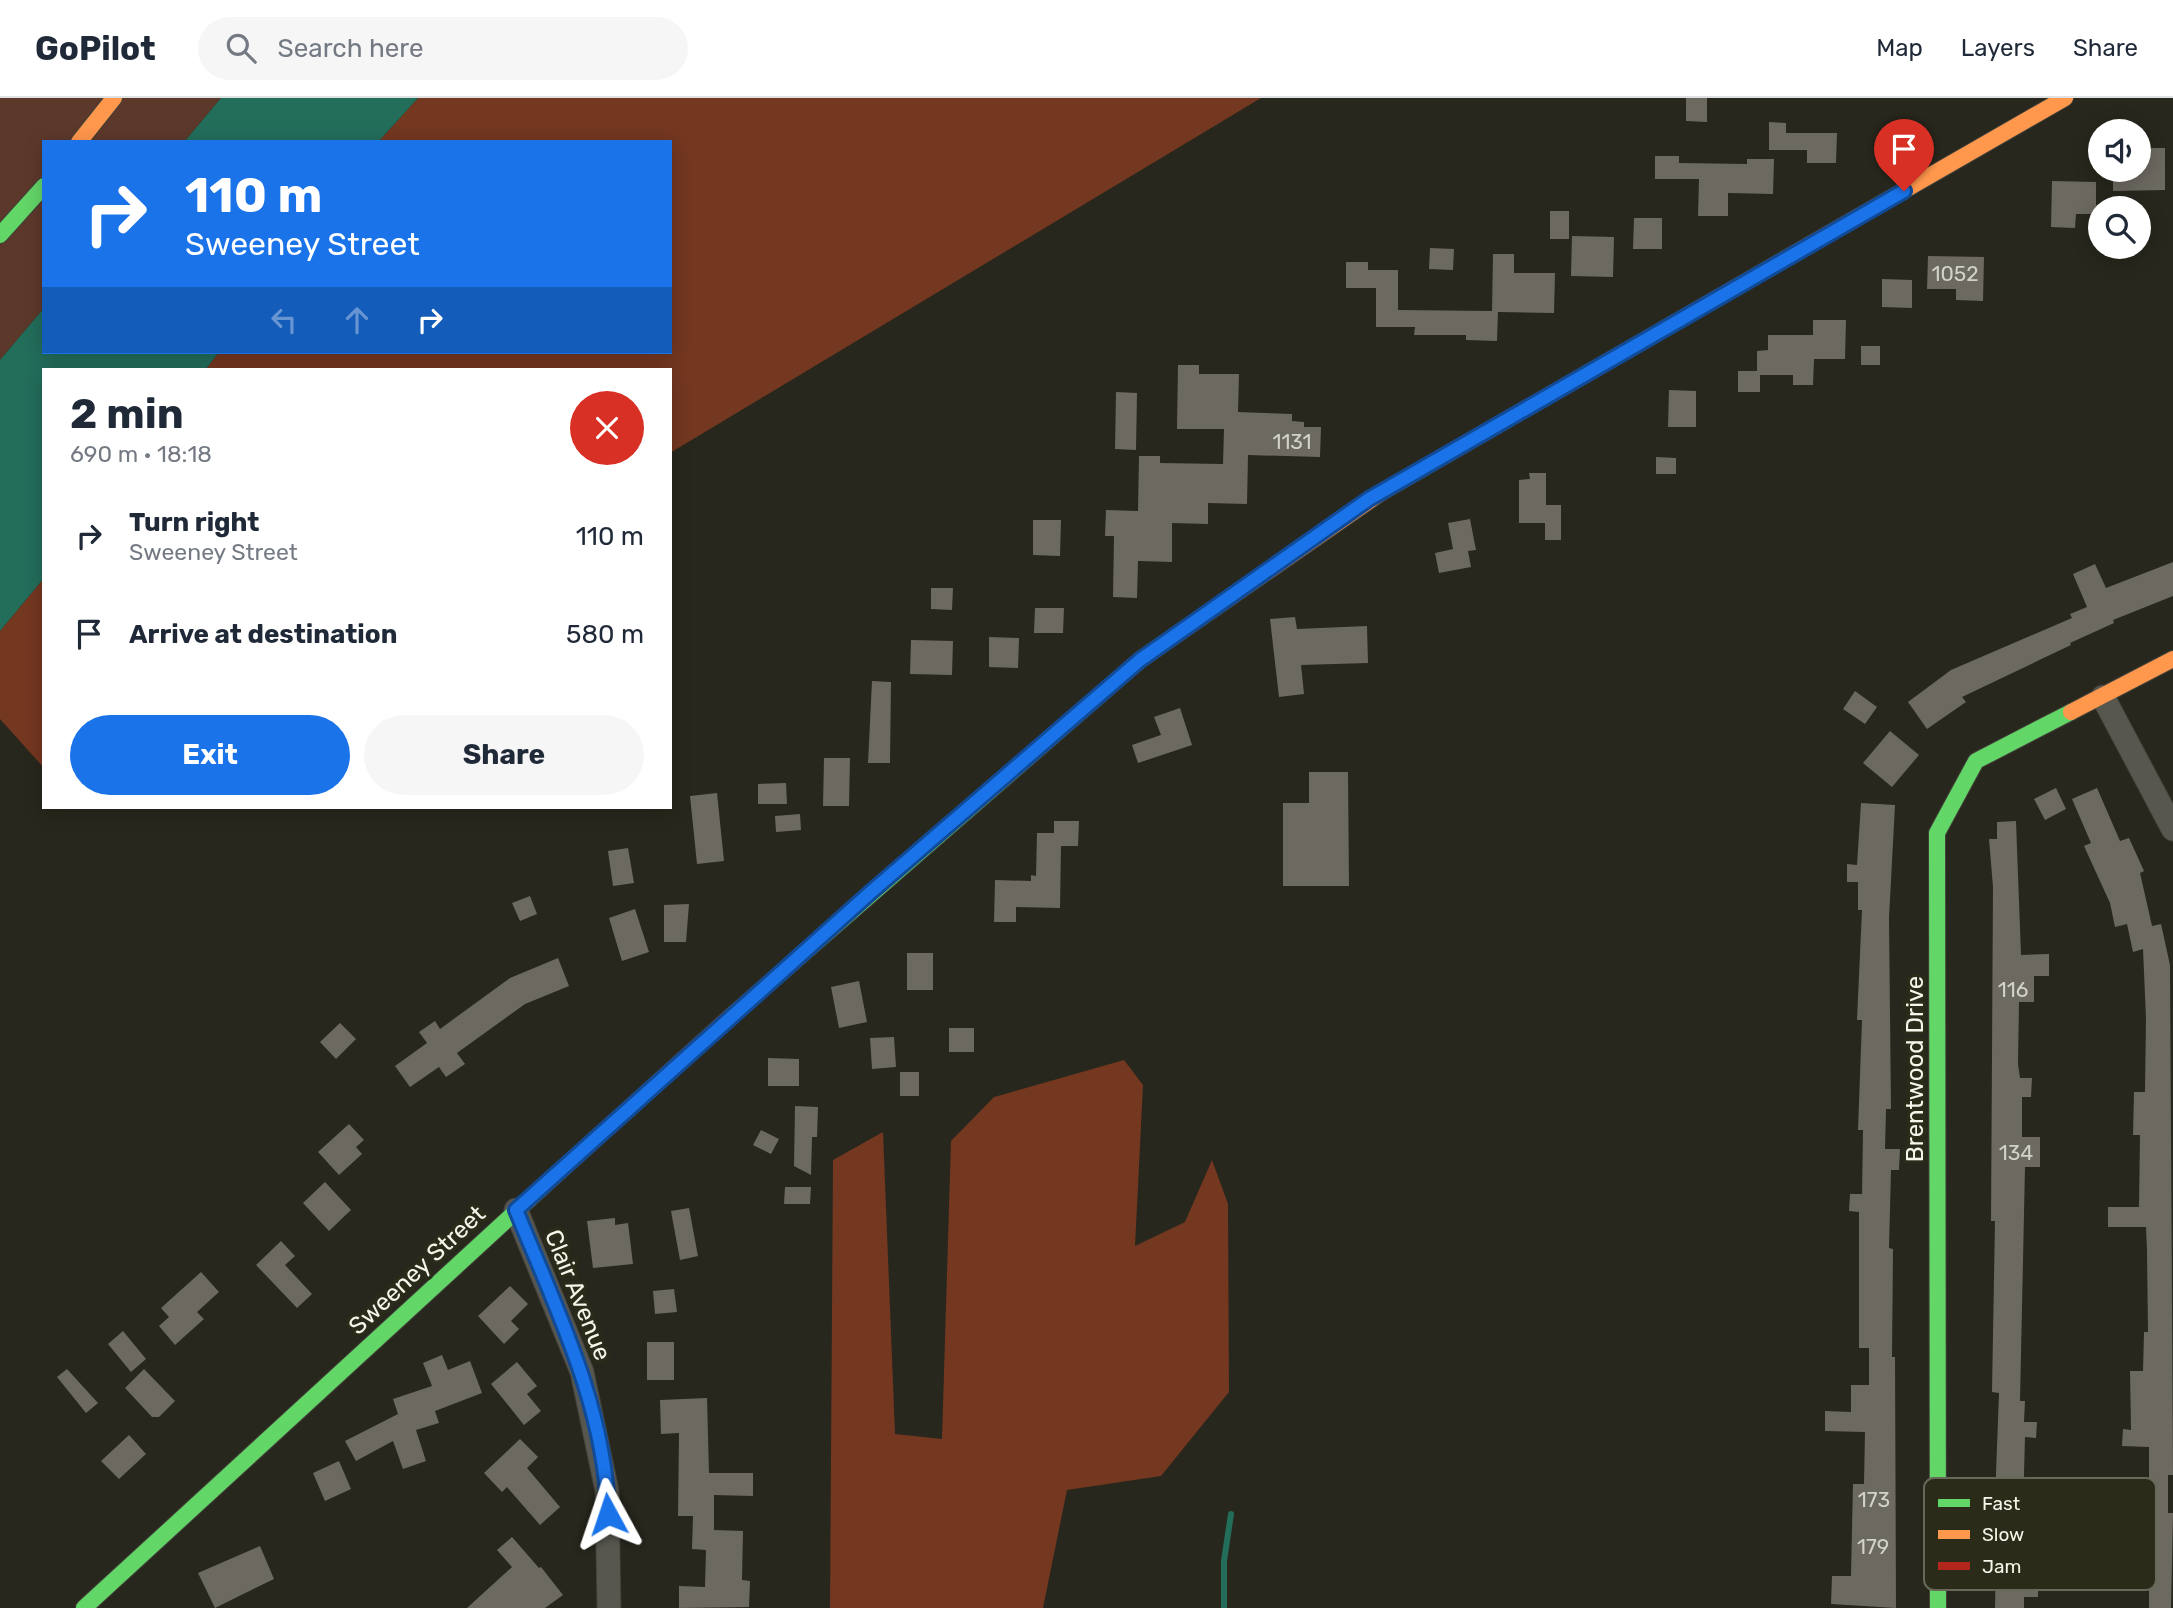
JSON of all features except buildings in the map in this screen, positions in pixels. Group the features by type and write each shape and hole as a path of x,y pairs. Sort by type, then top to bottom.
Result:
{"street":[{"path":"81,140 114,98"},
{"name":"Sweeney Street","path":"84,1608 516,1210 871,892 1140,660 1369,499 2065,98"},
{"path":"0,235 42,188"},
{"name":"Brentwood Drive","path":"1938,1478 1937,833 1976,761 2173,659"},
{"path":"2103,697 2173,829"},
{"name":"Clair Avenue","path":"516,1210 582,1372 607,1490 609,1608"},
{"name":"Brentwood Drive","path":"1938,1590 1938,1608"}],"shaded area":[{"path":"0,98 221,98 186,140 42,140 42,310 0,360"},
{"path":"418,98 1261,98 672,452 672,368 207,368 217,354 672,354 672,140 380,140"},
{"path":"42,580 42,766 0,719 0,631"},
{"path":"1124,1060 1143,1085 1135,1246 1185,1222 1212,1160 1228,1204 1229,1392 1161,1476 1067,1490 1043,1608 830,1608 833,1160 883,1132 895,1434 942,1439 951,1141 994,1097"}],"water":[{"path":"221,98 418,98 380,140 186,140"},
{"path":"42,310 42,354 217,354 207,368 42,368 42,580 0,631 0,360"}],"waterway":[{"path":"1224,1608 1224,1561 1231,1514"}],"traffic: fast":[{"path":"0,235 42,188"},
{"path":"1382,492 1778,263"},
{"path":"728,1019 1101,694"},
{"path":"1938,1478 1937,833 1976,761 2071,712"},
{"path":"84,1608 560,1171"},
{"path":"1938,1590 1938,1608"}],"traffic: slow":[{"path":"81,140 114,98"},
{"path":"1778,263 2065,98"},
{"path":"1101,694 1140,660 1382,492"},
{"path":"2071,712 2173,659"}],"traffic: jam":[{"path":"560,1171 728,1019"}],"route":[{"path":"608,1514 607,1490 582,1372 516,1210 871,892 1140,660 1369,499 1904,191"}]}
